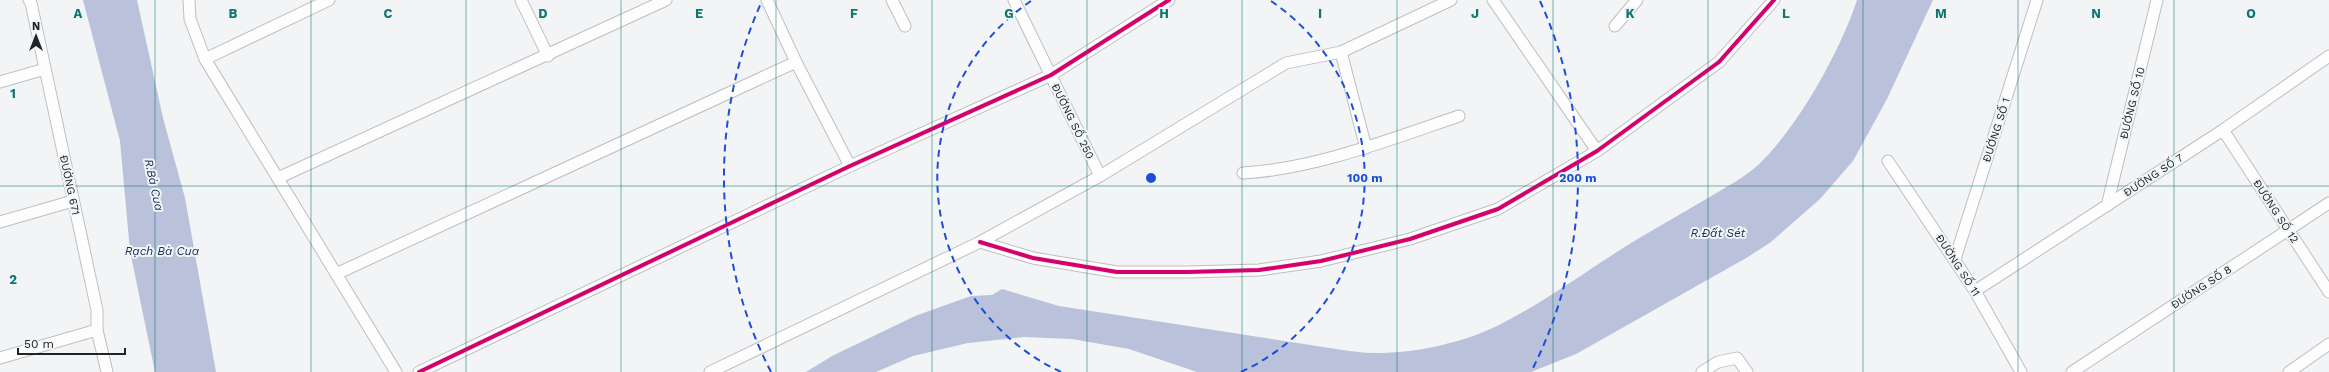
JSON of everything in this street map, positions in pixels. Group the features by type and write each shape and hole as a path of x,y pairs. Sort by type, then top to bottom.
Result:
{"street":[{"name":"ĐƯỜNG 671","path":"29,0 31,3 97,310 97,330 107,372"},
{"path":"189,0 190,19 205,59 396,372"},
{"path":"205,59 329,0"},
{"path":"521,0 548,56"},
{"path":"278,178 548,56 666,0"},
{"path":"767,0 796,62 850,166"},
{"path":"892,0 905,26"},
{"name":"ĐƯỜNG SỐ 250","path":"1014,0 1100,176"},
{"path":"419,372 850,166 1051,75 1169,0"},
{"path":"710,372 980,242 1100,176 1286,63 1341,52 1451,0"},
{"path":"1493,0 1597,151"},
{"path":"1615,26 1637,0"},
{"path":"980,242 1033,258 1117,272 1259,270 1321,261 1410,239 1498,209 1597,151 1718,62 1774,0"},
{"name":"ĐƯỜNG SỐ 1","path":"1955,259 2037,0"},
{"name":"ĐƯỜNG SỐ 10","path":"2107,206 2157,0"},
{"path":"1341,52 1366,148"},
{"name":"ĐƯỜNG SỐ 7","path":"1976,291 2223,130 2329,56"},
{"path":"336,274 796,62"},
{"path":"0,82 45,69"},
{"path":"1243,173 1269,171 1366,148 1459,116"},
{"name":"ĐƯỜNG SỐ 12","path":"2223,130 2329,292"},
{"name":"ĐƯỜNG SỐ 11","path":"1888,161 1976,291 2021,372"},
{"path":"0,222 74,201"},
{"name":"ĐƯỜNG SỐ 8","path":"2072,372 2329,203"},
{"path":"0,358 97,330"},
{"path":"2289,372 2329,344"},
{"path":"1702,372 1718,362 1737,358 1747,372"}],"water":[{"name":"Rạch Bà Cua","path":"83,0 137,0 163,118 185,198 216,372 155,372 130,251 120,141"},
{"name":"R.Đất Sét","path":"1857,0 1933,0 1887,99 1853,161 1820,199 1771,242 1748,257 1576,354 1531,372 1197,372 1129,349 1072,339 1024,337 968,343 913,356 876,372 806,372 832,356 915,316 971,296 992,295 1002,289 1059,306 1356,352 1391,353 1423,349 1470,337 1499,325 1536,305 1623,248 1734,183 1754,169 1779,143 1806,105 1841,40"}],"cycle path":[{"path":"419,372 850,166 1051,75 1169,0"},
{"path":"980,242 1033,258 1117,272 1188,272 1259,270 1321,261 1410,239 1498,209 1597,151 1719,62 1774,0"}],"water label":[{"name":"R.Bà Cua","path":"154,185"}]}
